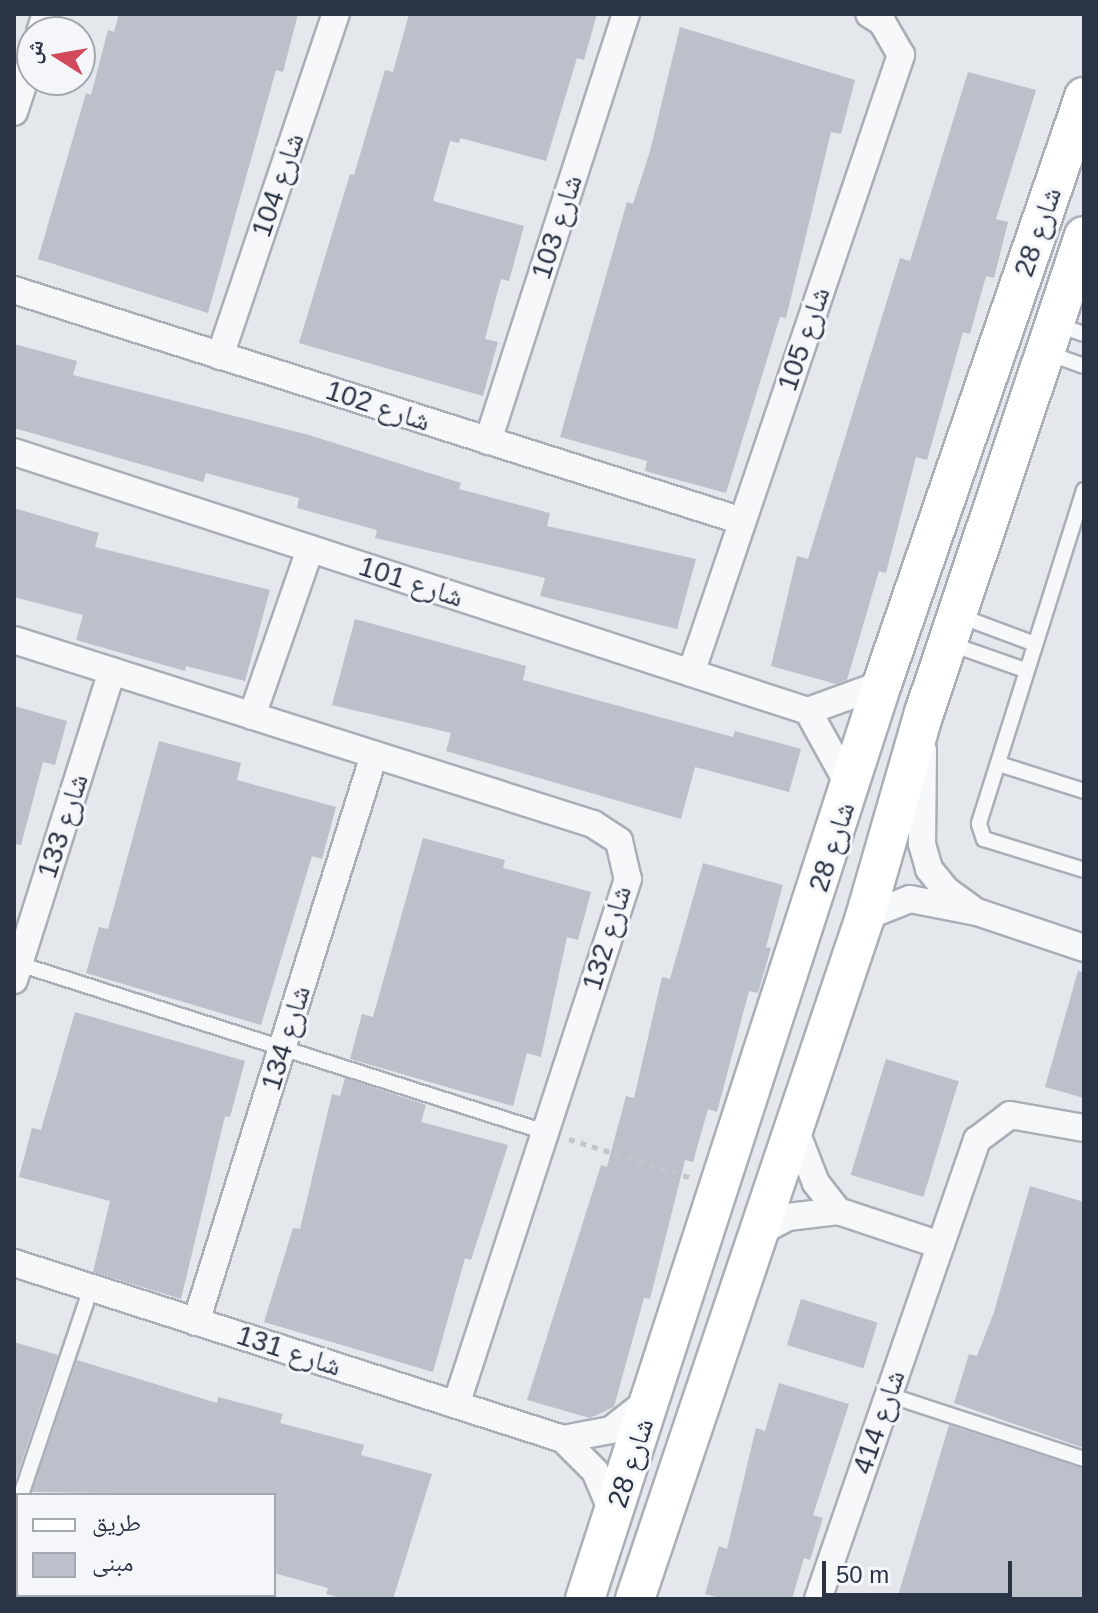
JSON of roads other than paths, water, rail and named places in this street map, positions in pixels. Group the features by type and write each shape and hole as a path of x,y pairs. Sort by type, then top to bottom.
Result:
{"street":[{"name":"شارع 104","path":"220,356 336,14"},
{"name":"شارع 103","path":"488,441 626,14"},
{"name":"شارع 105","path":"691,673 901,55 882,22 869,14"},
{"name":"شارع 28","path":"585,1599 851,789 882,684 1084,97"},
{"name":"شارع 28","path":"635,1599 865,917 924,713 952,629 1061,337 1084,236"},
{"name":"شارع 102","path":"14,290 742,521"},
{"name":"شارع 101","path":"14,452 808,711"},
{"path":"252,716 310,549"},
{"name":"شارع 132","path":"14,640 593,824 619,841 628,879 456,1405"},
{"name":"شارع 133","path":"16,972 112,671"},
{"path":"851,789 808,711 882,684"},
{"path":"924,713 922,844 929,869 946,890 977,912"},
{"name":"شارع 134","path":"196,1322 374,755"},
{"path":"865,917 910,899 977,912 1084,948"},
{"name":"شارع 414","path":"818,1599 977,1140 1010,1115 1084,1128"},
{"path":"793,1124 816,1183 838,1211"},
{"path":"756,1234 788,1217 838,1211 940,1245"},
{"name":"شارع 131","path":"14,1263 563,1439 595,1471 614,1516"},
{"name":"شارع 131","path":"563,1439 611,1430 653,1397"}],"lane":[{"path":"1061,337 1084,366"},
{"path":"1084,490 979,824 984,839 1084,870"},
{"path":"952,629 1035,644"},
{"path":"952,629 1025,670"},
{"path":"999,764 1084,791"},
{"path":"16,972 283,1048 545,1132"},
{"path":"22,1493 91,1288"},
{"path":"889,1395 1084,1459"}]}
